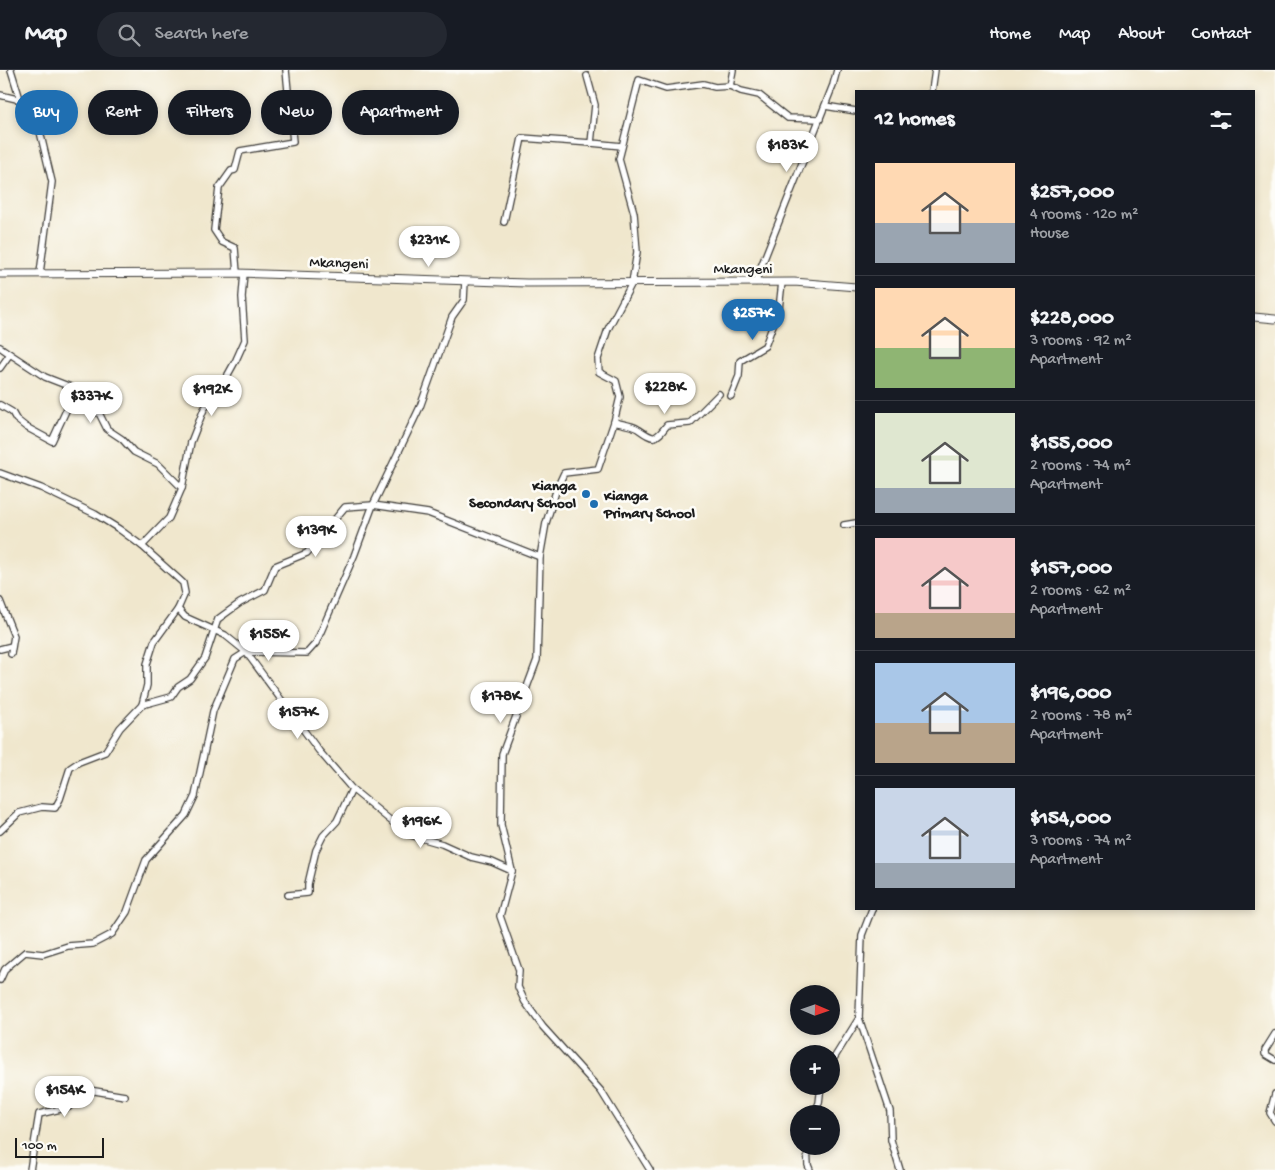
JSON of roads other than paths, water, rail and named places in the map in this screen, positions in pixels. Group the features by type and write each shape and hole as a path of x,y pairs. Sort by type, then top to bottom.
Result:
{"street":[{"path":"11,70 18,90"},
{"path":"142,546 169,518 182,488 191,442 204,409 220,388 245,340 241,273 235,248 222,242 214,230 219,188 231,170 235,170 240,151 293,142 286,70"},
{"path":"730,86 733,70"},
{"path":"755,282 820,119 837,70"},
{"path":"932,90 935,70"},
{"path":"588,76 595,105 591,142"},
{"path":"650,1170 601,1092 543,1027 518,987 519,970 500,916 512,871 501,824 502,754 537,660 540,557 546,523 557,488 564,473 598,469 614,422 620,396 616,381 599,372 598,359 608,329 632,283 636,252 634,223 626,185 620,168 622,146 639,80 666,89 703,84 715,87 730,86 741,91 759,95 788,118 820,119"},
{"path":"0,95 15,99"},
{"path":"825,106 855,111"},
{"path":"40,135 52,182 40,274"},
{"path":"504,222 522,138 591,142 622,146"},
{"name":"Mkangeni","path":"0,274 241,273 632,283 782,282 855,287"},
{"path":"0,980 5,969 25,952 43,954 68,946 93,944 112,934 127,912 146,860 186,815 195,796 213,711 236,659 246,652 307,653 316,643 373,505 420,407 452,317 464,300 466,280"},
{"path":"731,396 739,376 740,361 765,346 778,309 782,282"},
{"path":"1255,318 1275,319"},
{"path":"0,347 45,377 100,398 98,411 107,429 129,445 134,452 158,464 182,488"},
{"path":"0,368 10,354"},
{"path":"0,404 12,412 16,419 26,427 52,441 76,389"},
{"path":"614,422 638,428 643,435 653,438 659,436 667,425 690,423 719,394"},
{"path":"0,473 41,488 95,514 142,546 183,583 185,593 178,609 154,642 150,652 147,664 147,685 142,705 120,728 105,752 85,759 70,768 60,799 54,808 42,807 19,813 0,831"},
{"path":"142,705 171,697 178,687 190,678 205,658 218,619 240,603 265,590 275,566 307,553 345,507 373,505 428,513 540,557"},
{"path":"844,525 855,523"},
{"path":"0,601 14,636 11,654"},
{"path":"178,609 185,617 214,630 246,652 319,751 352,789 407,834 442,844 471,858 492,862 512,871"},
{"path":"0,650 12,646"},
{"path":"288,895 308,893 308,884 316,850 323,836 337,821 352,789"},
{"path":"872,910 862,935 859,1018 890,1111 891,1140 900,1170"},
{"path":"840,1049 859,1018"},
{"path":"1275,1034 1265,1050 1265,1054 1275,1060"},
{"path":"30,1170 39,1114 69,1107 77,1088 125,1096"},
{"path":"1275,1094 1270,1113 1275,1121"},
{"path":"808,1155 810,1170"}],"place":[{"name":"Kianga Secondary School","path":"586,494"},
{"name":"Kianga Primary School","path":"594,504"}]}
